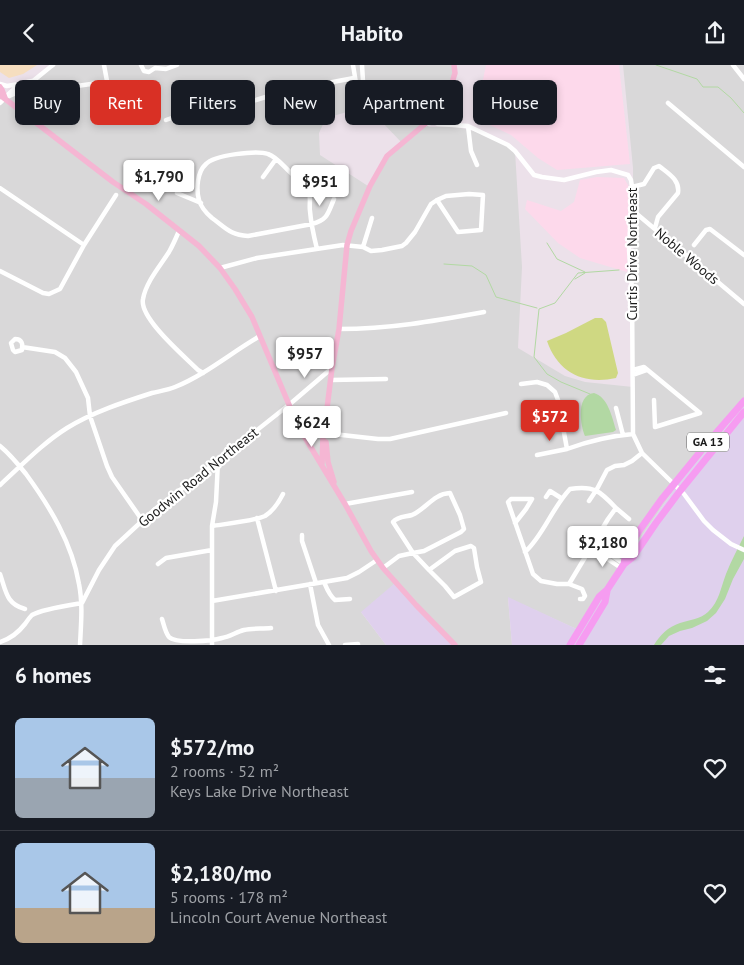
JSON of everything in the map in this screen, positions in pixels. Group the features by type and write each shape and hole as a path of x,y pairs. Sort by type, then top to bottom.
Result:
{"main road":[{"path":"453,80 455,73 454,65"},
{"path":"0,86 2,97 15,107"},
{"path":"39,125 113,182 146,204 199,246 220,268 252,317 298,426 371,551 382,568 455,645"},
{"path":"322,466 323,437 347,245 351,231 367,193 387,156 424,125"},
{"name":"GA 13","path":"623,566 626,552 673,484 744,401"},
{"name":"GA 13","path":"570,645 599,597 607,591 623,566 633,557 680,491 744,412"},
{"path":"324,433 328,463 338,493"},
{"name":"GA 13","path":"579,645 605,602 607,591"}],"street":[{"path":"33,80 53,65"},
{"path":"80,86 105,82 104,65"},
{"path":"141,65 144,71 149,72 154,67 166,69 177,65"},
{"path":"353,65 354,78 356,83 360,85 363,81 362,65"},
{"path":"733,65 744,79"},
{"path":"166,120 186,113 256,100 285,91 354,78"},
{"path":"0,86 15,85"},
{"path":"0,103 2,97 15,93"},
{"path":"668,103 744,167"},
{"name":"Curtis Drive Northeast","path":"458,125 468,126 508,145 534,175 564,181 582,175 611,170 628,175 632,187 630,250 633,434 642,453 680,491 712,530 731,544 744,549"},
{"path":"468,126 471,151 477,165"},
{"path":"317,249 312,224 309,209 309,193 305,186 276,156 262,152 247,152 215,159 207,162 202,168 198,192 200,203 206,213 232,234 248,236 312,224 320,222 326,217 334,199"},
{"path":"262,177 276,156"},
{"path":"632,187 644,184 654,168 659,166 677,182 678,193 658,217 655,228"},
{"path":"0,188 84,245"},
{"path":"177,193 200,203"},
{"path":"0,271 44,293 49,294 60,289 84,245 116,195"},
{"path":"220,268 257,259 347,245 363,247 370,251 402,246 415,232 431,204 437,200 446,196 483,195 481,230 458,232 437,200"},
{"name":"Noble Woods","path":"631,209 744,304"},
{"path":"363,247 372,218"},
{"path":"694,245 706,230 710,229 744,255"},
{"path":"179,231 170,250 147,287 142,305 149,320 164,337 203,373"},
{"path":"338,329 422,324 484,312"},
{"path":"0,485 54,437 69,427 90,416 130,400 175,387 203,373 260,336"},
{"path":"22,347 55,352 65,358 76,372 88,399 90,416 100,449 112,477 142,520"},
{"name":"Goodwin Road Northeast","path":"82,603 115,546 142,520 290,404 332,368"},
{"path":"633,372 645,369 700,413 655,427 654,400"},
{"path":"331,379 386,379"},
{"path":"521,384 537,382 547,385 555,392 567,449"},
{"path":"616,408 623,435"},
{"path":"324,433 390,439 506,413"},
{"path":"530,427 562,420"},
{"path":"537,455 567,449 610,436 633,434"},
{"path":"0,446 20,467 48,506 62,531 79,583 82,603 80,645"},
{"path":"589,501 607,470 615,466 624,465 642,453"},
{"path":"212,643 212,526 216,501 218,461"},
{"path":"524,552 531,546 561,498 570,489 580,487 597,489 629,519"},
{"path":"546,497 550,491 561,498"},
{"path":"345,504 412,492"},
{"path":"382,568 399,557 412,553 424,551 464,529 450,493 434,498 414,514 396,519 394,522 412,553 454,597 481,582 474,548 471,546 455,551 429,570"},
{"path":"212,526 265,516 273,509 283,494"},
{"path":"515,523 532,499 511,499 508,502 524,552 533,574 541,581 569,584 582,589 585,596 583,599 580,599"},
{"path":"569,584 616,508"},
{"path":"257,518 276,591"},
{"path":"302,535 302,541 316,583"},
{"path":"592,546 596,546 604,554 623,566"},
{"path":"158,564 166,558 212,550"},
{"path":"212,601 347,578 377,560"},
{"path":"0,574 10,601 17,607 25,609"},
{"path":"324,582 331,597 335,600 350,599"},
{"path":"310,584 318,625 329,645"},
{"path":"0,642 16,633 36,613 82,603"},
{"path":"162,619 166,632 172,639 212,643 244,630 271,628"},
{"path":"345,645 358,644"}],"shaded area":[{"path":"0,65 37,65 23,74 9,78 0,72"},
{"path":"56,65 455,65 455,80 345,80 345,113 335,115 335,80 265,80 265,125 323,125 319,133 320,155 368,186 383,163 402,143 385,125 457,127 478,132 501,142 515,151 522,267 518,348 565,376 585,382 633,387 630,320 633,248 633,168 623,65 744,65 744,406 677,485 630,553 581,631 508,598 512,645 454,645 361,612 386,645 0,645 0,92 6,99 15,93 15,125 80,125 80,80 34,80"},
{"path":"486,65 619,65 630,164 557,170 538,158 511,135 490,125 557,125 557,80 483,80"},
{"path":"597,177 624,178 629,187 627,272 580,258 558,243 525,209 527,200 561,211 574,202 580,180"},
{"path":"595,318 602,318 606,322 618,373 616,378 593,380 574,374 565,369 558,361 547,341"},
{"path":"594,393 599,395 606,403 616,430 585,436 581,418 582,404 588,395"},
{"path":"744,406 744,645 512,645 508,597 581,631 630,553 677,485"},
{"path":"744,536 744,559 725,599 716,613 707,621 669,636 661,645 654,645 668,629 702,616 712,608"},
{"path":"395,583 454,645 386,645 361,612"}],"waterway":[{"path":"656,65 697,79 703,87 718,87 744,113"},
{"path":"547,243 557,259 585,272"},
{"path":"444,264 472,266 486,275 496,297 537,308"},
{"path":"590,394 547,374 534,357 539,309 555,303 578,273 619,270"},
{"path":"575,279 585,273"}]}
